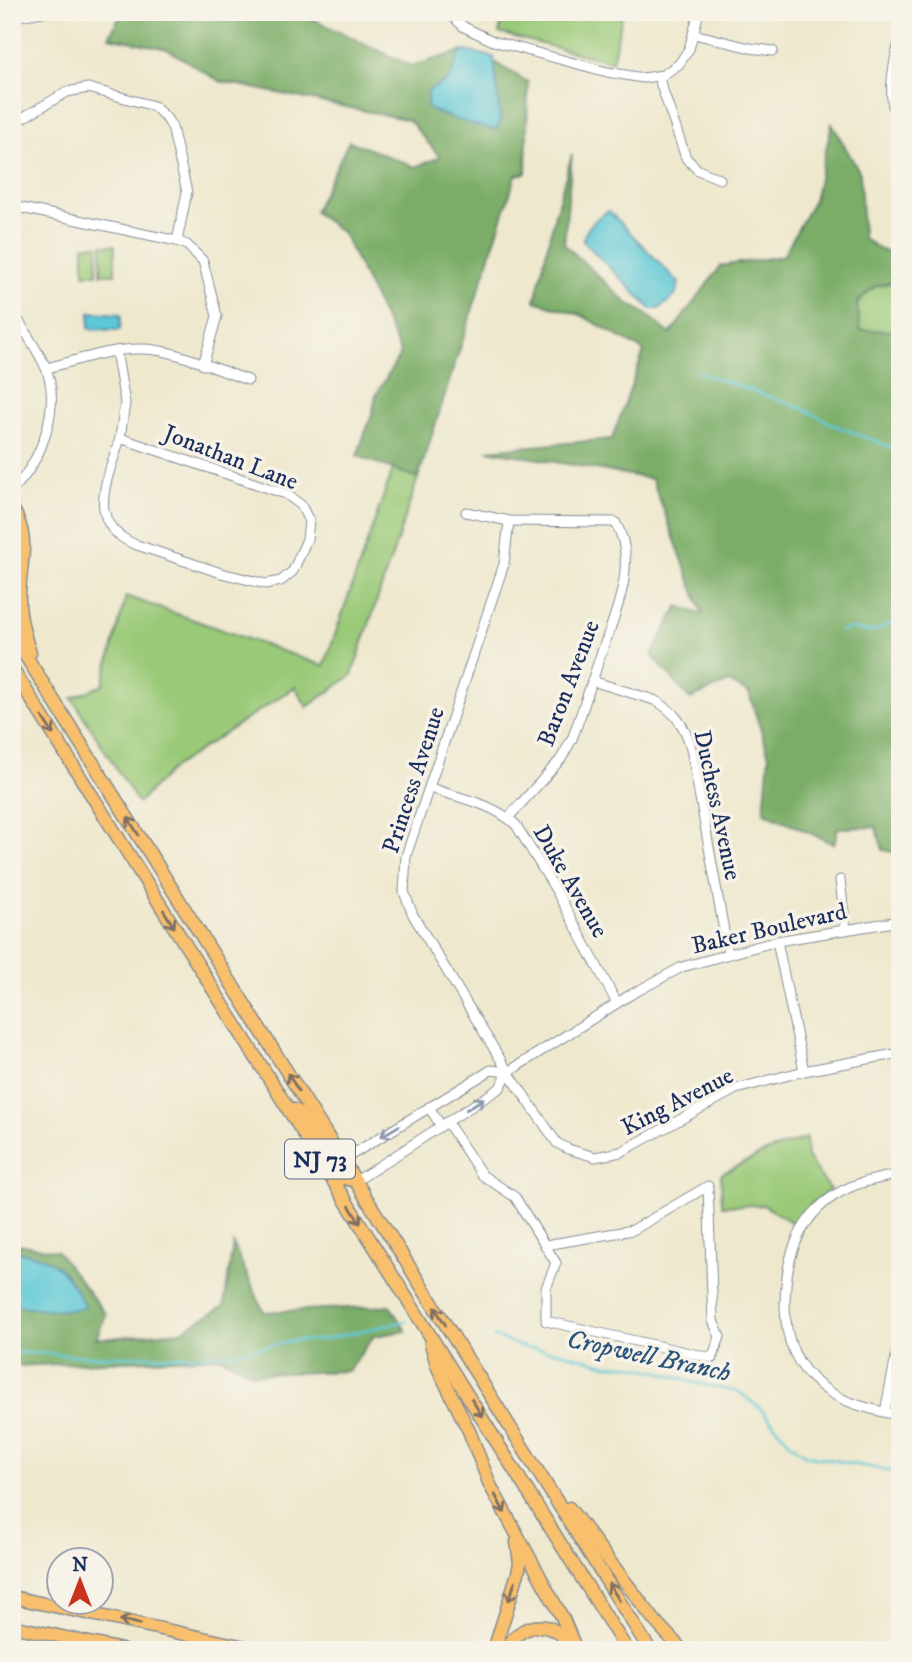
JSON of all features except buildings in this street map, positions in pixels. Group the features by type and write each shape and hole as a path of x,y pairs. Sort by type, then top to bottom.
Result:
{"highway":[{"path":"12,508 22,524 19,600 22,626 29,652 46,680 46,687"},
{"name":"NJ 73","path":"12,634 650,1650"},
{"name":"NJ 73","path":"12,668 627,1650"},
{"path":"289,1111 295,1110 302,1115 339,1173 344,1178 356,1181"},
{"path":"426,1327 438,1368 469,1432 490,1485 563,1619 574,1650"},
{"path":"525,1451 655,1621 682,1650"},
{"path":"494,1650 520,1563 515,1531"},
{"path":"12,1597 259,1650"},
{"path":"12,1626 122,1650"},
{"path":"507,1650 515,1636 540,1626 565,1636 574,1650"}],"street":[{"path":"12,18 42,12"},
{"path":"448,12 464,27 493,41 619,75 643,78 658,76 679,64 689,49 699,12"},
{"path":"694,34 773,51"},
{"path":"900,37 890,97 900,128"},
{"path":"658,76 686,158 698,170 720,179"},
{"path":"12,124 67,92 88,88 154,106 172,127 187,192 177,241"},
{"path":"12,206 187,245 203,261 217,316 203,365"},
{"path":"12,310 46,368 51,396 44,444 25,478 12,489"},
{"path":"46,368 116,351 136,349 161,351 248,380"},
{"name":"Jonathan Lane","path":"116,351 125,403 120,438 103,499 106,519 118,535 134,544 258,584 281,581 293,571 309,530 306,512 294,499 257,483 120,438"},
{"path":"466,512 509,521"},
{"name":"Baron Avenue","path":"508,818 561,758 572,739 620,601 624,573 623,545 615,522 509,521"},
{"name":"Princess Avenue","path":"508,1072 412,915 404,892 406,856 504,564 509,521"},
{"name":"Duchess Avenue","path":"592,681 654,700 663,705 684,728 691,748 728,953"},
{"name":"Duke Avenue","path":"430,788 491,808 508,818 528,842 617,1003"},
{"path":"840,880 846,930"},
{"name":"Baker Boulevard","path":"356,1181 500,1088 508,1072 668,973 728,953 777,941 900,921"},
{"path":"777,941 804,1071"},
{"name":"King Avenue","path":"508,1072 557,1143 595,1157 621,1152 736,1089 804,1071 900,1053"},
{"name":"Baker Boulevard","path":"343,1160 491,1070 508,1072"},
{"path":"429,1107 482,1175 515,1197 556,1263 545,1288 546,1321 712,1358 720,1337 713,1321 708,1186 633,1230 546,1245"},
{"path":"900,1208 898,1174 859,1184 842,1192 817,1211 798,1235 790,1254 785,1285 785,1316 791,1348 802,1367 828,1391 851,1403 900,1416"},
{"path":"884,1412 900,1337"}],"green space":[{"path":"122,12 298,12 411,66 463,51 484,56 528,82 526,173 516,175 418,478 357,456 376,395 401,353 343,233 314,212 349,141 415,167 440,157 409,120 219,81 167,49 109,37"},
{"path":"504,12 623,12 612,62 499,33"},
{"path":"832,124 860,173 863,238 881,250 900,256 900,286 896,281 874,287 857,303 860,330 900,331 900,854 883,850 876,827 838,828 834,844 764,812 769,756 749,693 729,682 690,699 652,655 678,606 703,615 652,479 487,450 612,439 644,351 581,315 535,301 572,154 564,244 626,302 670,334 721,266 783,256 814,200"},
{"path":"84,245 98,245 97,274 84,274"},
{"path":"102,245 115,245 115,274 101,274"},
{"path":"896,281 900,286 900,331 859,330 857,302 874,287"},
{"path":"393,469 418,478 352,675 307,707 295,687 174,767 138,803 72,698 103,685 126,596 324,666"},
{"path":"806,1138 807,1157 830,1190 814,1202 796,1225 763,1205 722,1206 721,1174 768,1151"},
{"path":"12,1243 57,1251 106,1315 96,1338 181,1331 224,1306 233,1244 264,1312 390,1306 406,1331 374,1336 348,1371 253,1374 221,1357 12,1366"}],"water":[{"path":"466,51 494,57 500,120 497,129 460,121 427,107 428,91 448,79 459,56"},
{"path":"609,211 679,283 675,296 659,309 651,309 583,241 592,223"},
{"path":"90,312 121,314 120,330 89,329"},
{"path":"12,1252 39,1257 58,1267 85,1307 60,1310 12,1305"}],"waterway":[{"path":"698,372 804,409 834,425 900,451"},
{"path":"840,632 851,629 873,631 900,620"},
{"name":"Cropwell Branch","path":"12,1352 88,1356 234,1353 292,1341 321,1340 406,1321"},
{"name":"Cropwell Branch","path":"493,1336 523,1347 560,1352 607,1365 627,1365 739,1392 760,1408 791,1444 806,1455 900,1473"}]}
